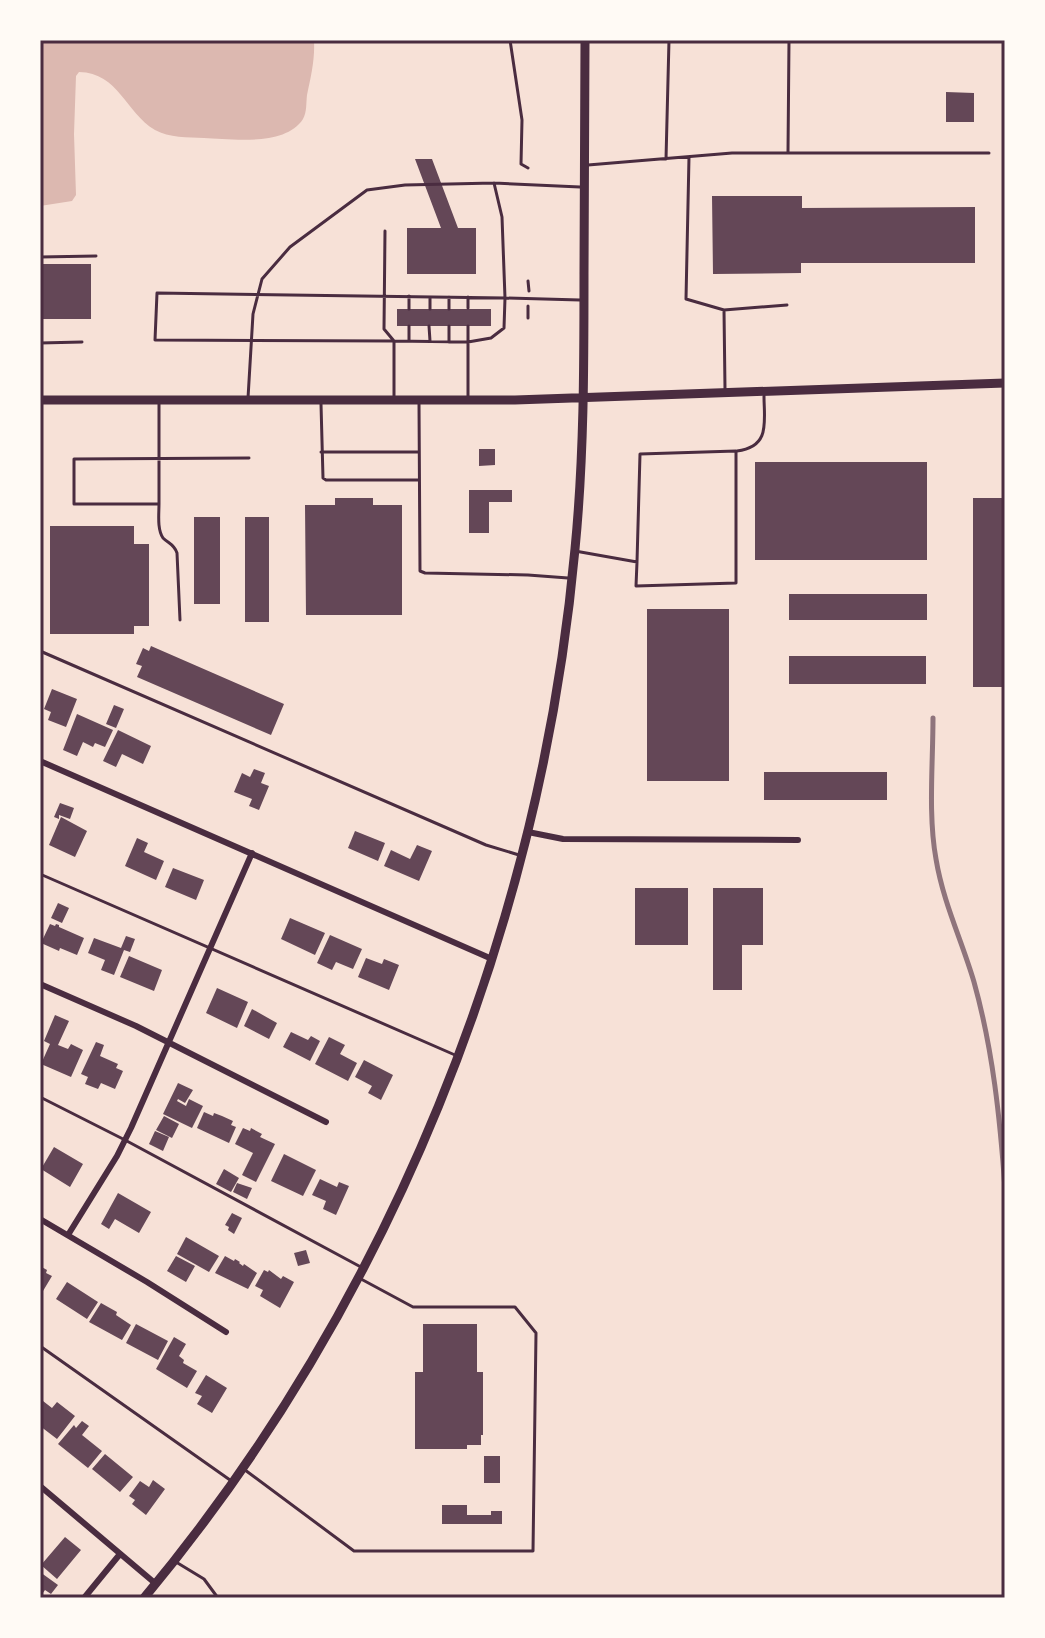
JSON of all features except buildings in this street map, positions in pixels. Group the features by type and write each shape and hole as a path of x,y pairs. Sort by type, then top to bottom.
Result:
{"main road":[{"path":"144,1598 233,1482 298,1382 360,1273 422,1145 458,1056 510,905 523,856 557,684 575,551 584,398 585,40"},
{"path":"40,400 584,398 1005,383"}],"street":[{"path":"40,761 492,959"},
{"path":"528,832 563,839 798,840"},
{"path":"68,1235 125,1140 252,853"},
{"path":"40,984 136,1026 326,1122"},
{"path":"40,1219 226,1332"},
{"path":"41,1490 156,1584"},
{"path":"84,1598 120,1554"}],"lane":[{"path":"666,159 669,40"},
{"path":"788,152 789,40"},
{"path":"584,165 732,153 989,153"},
{"path":"689,157 686,299 724,310 787,305"},
{"path":"248,400 253,314 262,279 290,247 367,190 405,185 494,183 584,187"},
{"path":"494,183 502,217 505,298 504,328 491,338 468,342 155,340 157,293 409,296 430,297 468,297 505,298 584,300"},
{"path":"385,231 384,329 394,341 394,400"},
{"path":"40,257 96,256"},
{"path":"409,296 409,309"},
{"path":"430,297 430,309"},
{"path":"449,297 449,309"},
{"path":"468,297 468,308"},
{"path":"724,310 725,393"},
{"path":"409,326 409,341"},
{"path":"429,326 430,341"},
{"path":"449,326 449,342"},
{"path":"468,326 468,400"},
{"path":"40,343 82,342"},
{"path":"736,451 736,583 636,586 640,454 749,450 764,433 764,392"},
{"path":"159,400 160,531 175,546 177,553 180,620"},
{"path":"321,400 321,475 326,480 419,480"},
{"path":"419,400 420,571 572,579"},
{"path":"321,452 419,452"},
{"path":"159,504 74,504 74,459 249,458"},
{"path":"575,551 637,562"},
{"path":"40,651 486,845 523,856"},
{"path":"40,874 458,1056"},
{"path":"40,1097 125,1140 360,1273 413,1307 515,1307 536,1333 533,1551 354,1551 242,1468"},
{"path":"40,1346 233,1482"},
{"path":"174,1561 204,1579 218,1598"}],"path":[{"path":"510,40 522,120 521,164 528,168"}],"shaded area":[{"path":"40,40 314,40 305,113 295,128 271,138 242,140 172,136 160,133 145,122 104,79 79,72 76,76 74,134 76,195 72,201 40,206"}],"railway":[{"path":"933,718 932,807 936,859 948,906 974,982 986,1033 998,1111 1005,1189"},
{"path":"1005,1182 1005,1565"}]}
